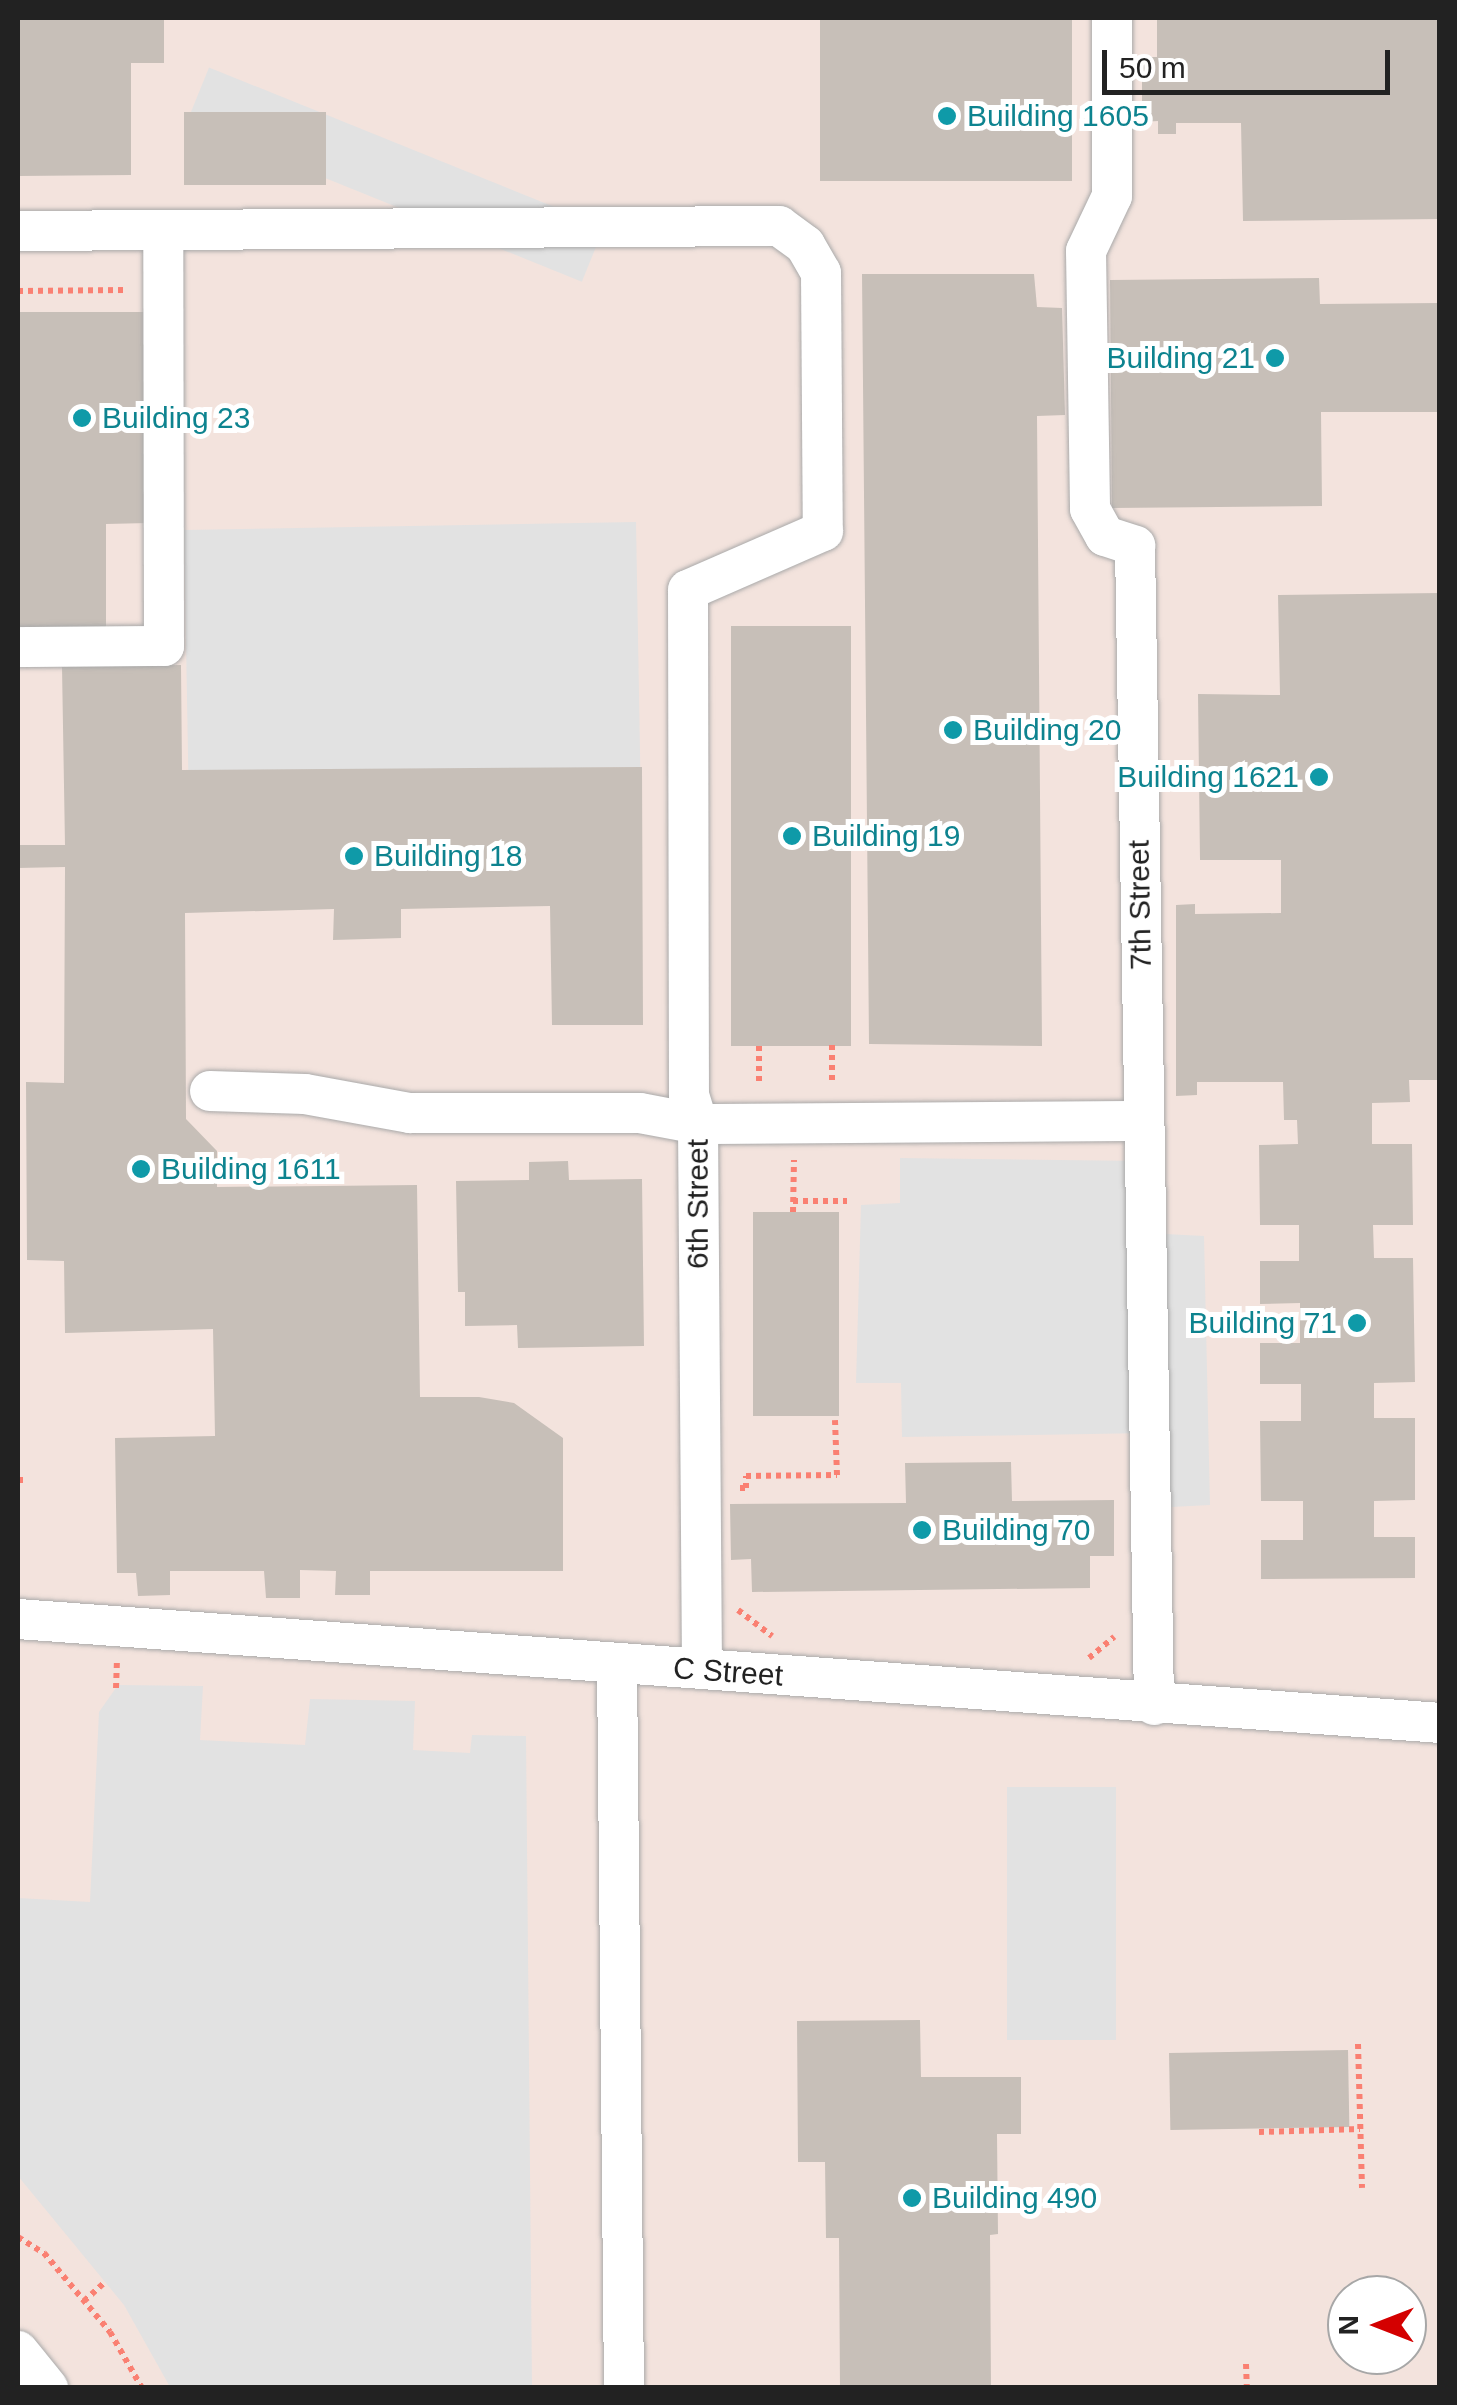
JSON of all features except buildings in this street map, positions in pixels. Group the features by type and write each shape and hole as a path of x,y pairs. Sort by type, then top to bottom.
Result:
{"street":[{"name":"7th Street","path":"1112,18 1112,196 1086,251 1090,509 1105,536 1136,546 1154,1705"},
{"path":"18,230 779,226 805,245 821,273 822,531 688,590 690,1095 698,1124 640,1114 410,1114 304,1094 210,1091"},
{"path":"18,648 164,646 163,230"},
{"name":"6th Street","path":"702,1670 698,1124 1143,1121"},
{"name":"C Street","path":"18,1620 1440,1723"},
{"path":"617,1664 624,2388"},
{"path":"18,2350 48,2388"}],"path":[{"path":"18,291 132,290"},
{"path":"832,1045 832,1082"},
{"path":"759,1046 759,1082"},
{"path":"745,1082 777,1082"},
{"path":"814,1082 851,1082"},
{"path":"793,1212 795,1123"},
{"path":"793,1202 847,1201"},
{"path":"733,1488 746,1488 746,1476 837,1475 835,1420"},
{"path":"18,1480 28,1480"},
{"path":"730,1604 782,1643"},
{"path":"1078,1665 1106,1648 1122,1626"},
{"path":"116,1688 117,1662"},
{"path":"1358,2044 1362,2188"},
{"path":"1259,2132 1360,2129"},
{"path":"18,2237 44,2253 110,2332 142,2388"},
{"path":"84,2301 104,2282"},
{"path":"1246,2364 1246,2388"}],"shaded area":[{"path":"18,18 1439,18 1439,2387 18,2387"},
{"path":"209,67 604,227 582,282 187,122"},
{"path":"636,522 640,767 188,775 184,530"},
{"path":"900,1158 1144,1161 1146,1233 1204,1236 1210,1505 1152,1508 1150,1433 902,1437 901,1383 856,1383 861,1205 900,1203"},
{"path":"118,1685 203,1686 200,1740 305,1745 310,1699 415,1701 413,1750 470,1753 472,1735 526,1736 532,2387 170,2387 124,2305 18,2176 18,1898 90,1902 99,1712"},
{"path":"1007,1787 1116,1787 1116,2040 1007,2040"}],"place":[{"name":"Building 1605","path":"947,116"},
{"name":"Building 21","path":"1275,358"},
{"name":"Building 23","path":"82,418"},
{"name":"Building 20","path":"953,730"},
{"name":"Building 1621","path":"1319,777"},
{"name":"Building 19","path":"792,836"},
{"name":"Building 18","path":"354,856"},
{"name":"Building 1611","path":"141,1169"},
{"name":"Building 71","path":"1357,1323"},
{"name":"Building 70","path":"922,1530"},
{"name":"Building 490","path":"912,2198"}]}
